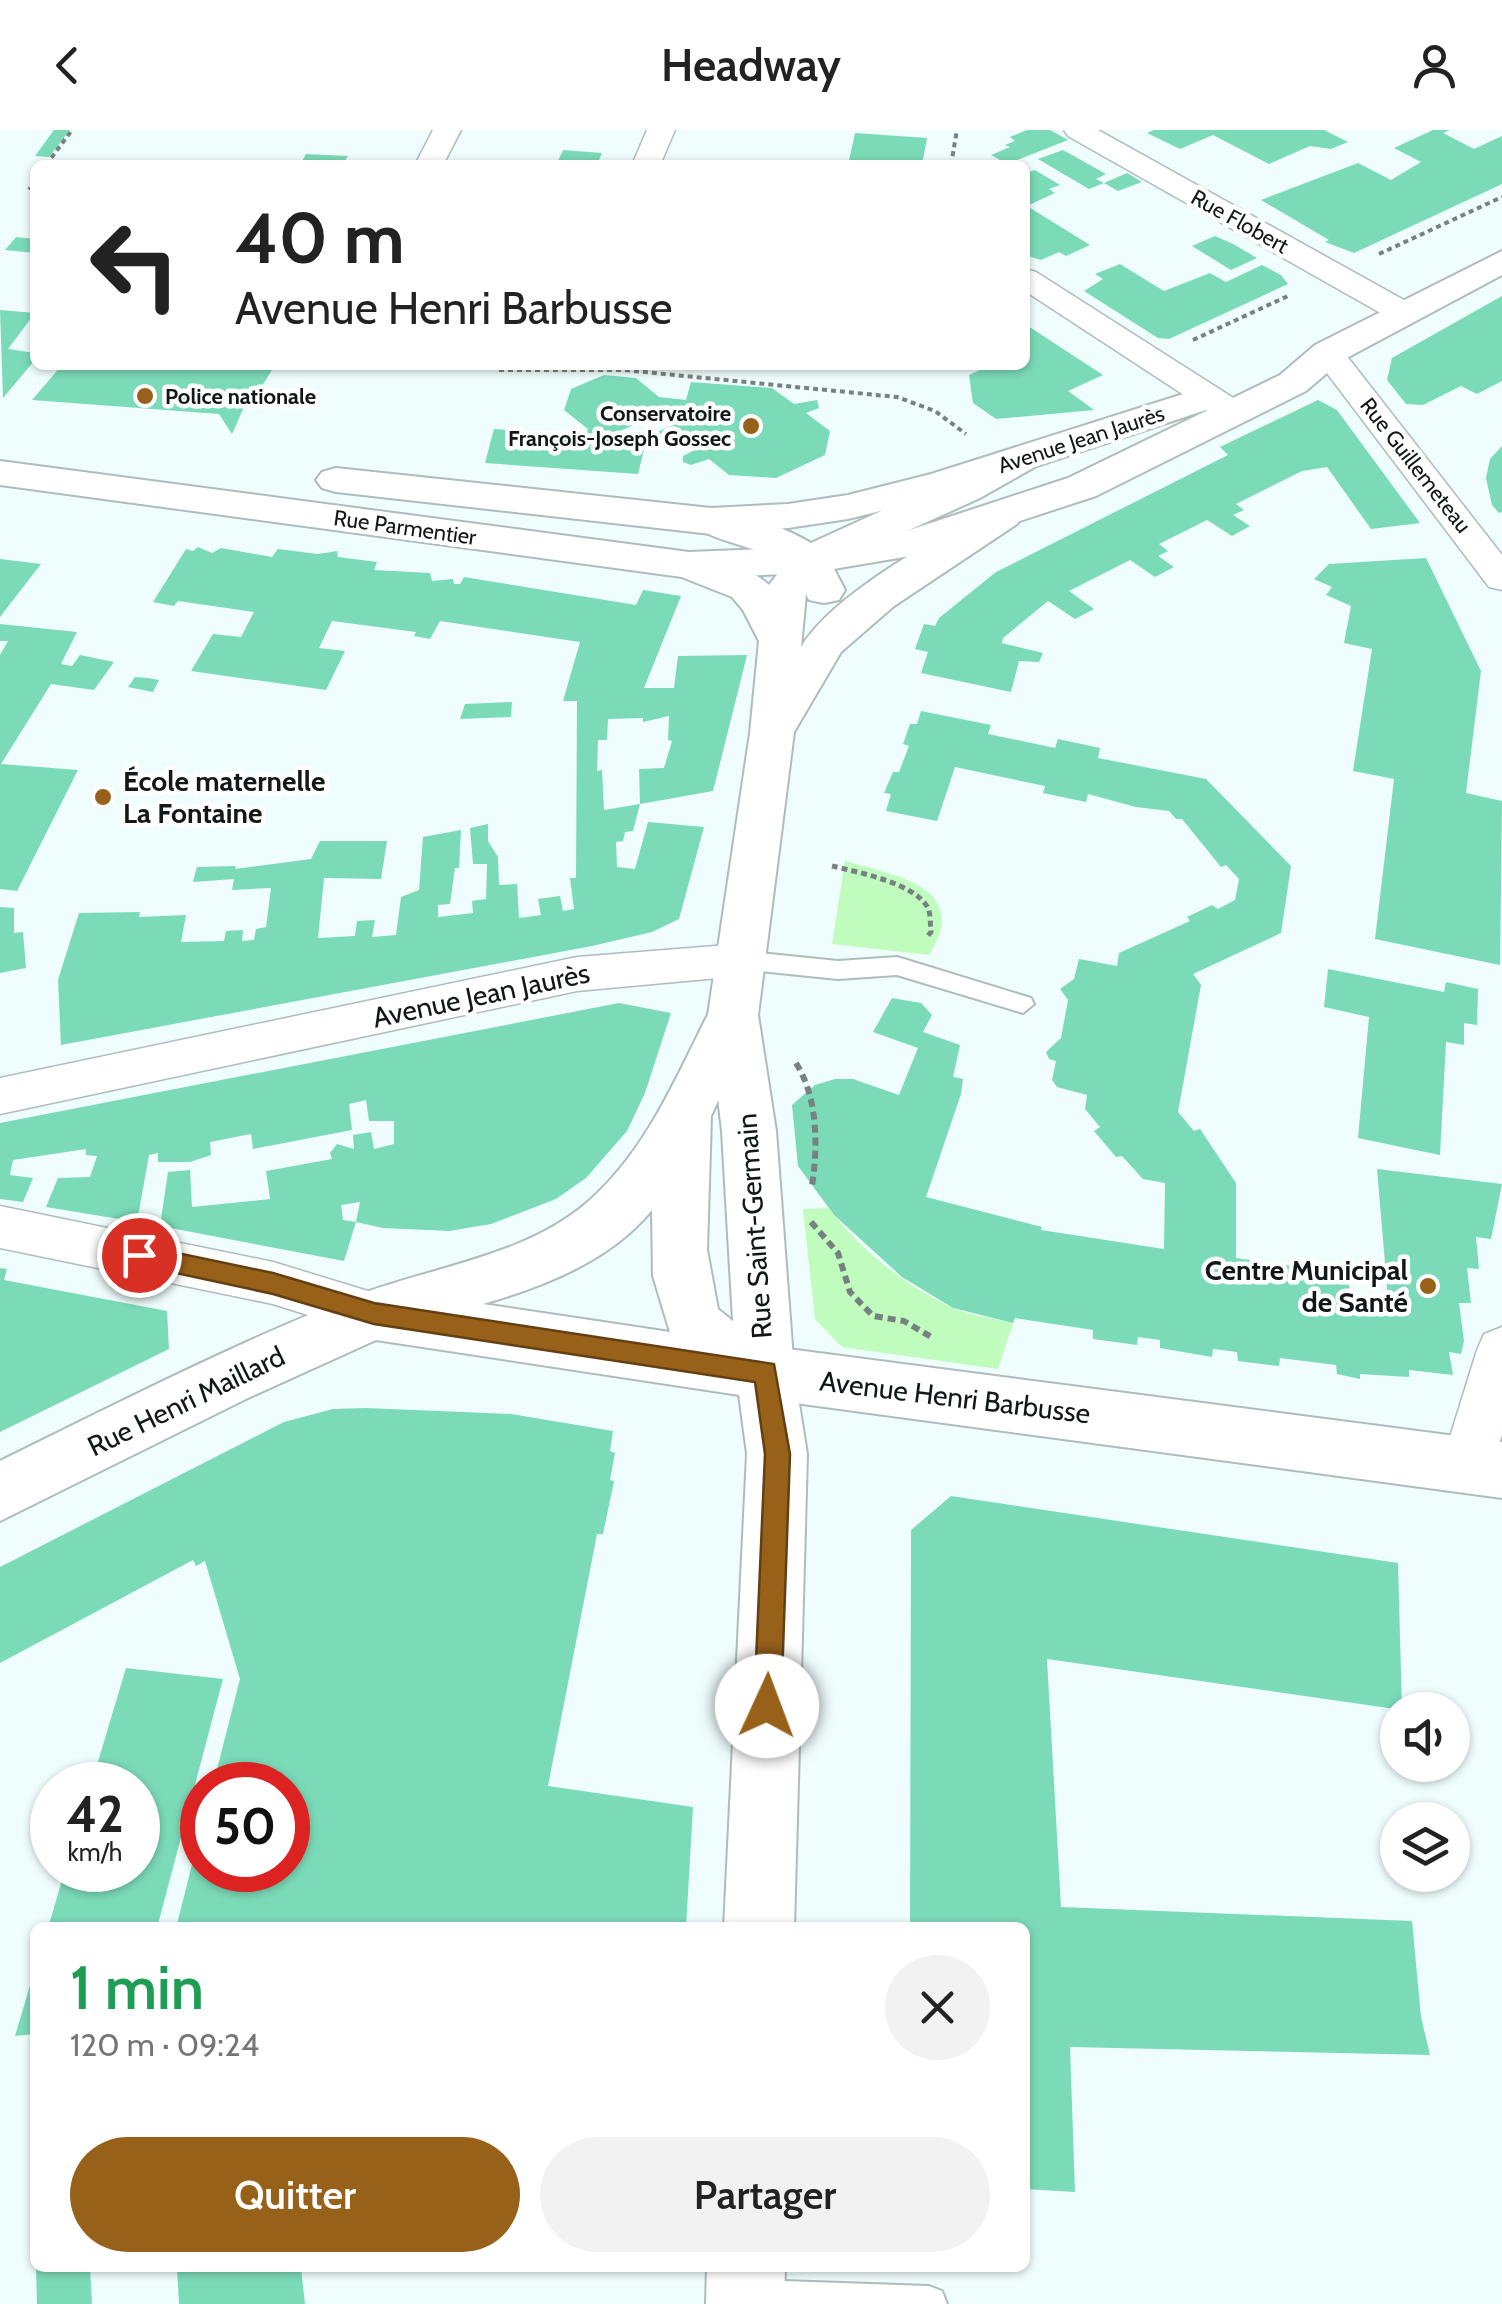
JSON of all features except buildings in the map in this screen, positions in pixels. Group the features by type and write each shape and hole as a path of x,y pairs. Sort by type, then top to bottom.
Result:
{"main road":[{"name":"Avenue Jean Jaurès","path":"710,521 788,516 848,506 1293,383 1328,353 1502,262"},
{"name":"Avenue Jean Jaurès","path":"810,560 902,546 1082,487 1222,405"},
{"name":"Rue Parmentier","path":"0,440 710,521"},
{"path":"740,960 772,733 785,592 810,560 966,489 1019,460"},
{"name":"Rue Parmentier","path":"0,473 690,565 810,560"},
{"path":"772,733 825,643 879,596 1003,515"},
{"path":"710,521 785,546 810,560 824,591 825,643"},
{"path":"690,565 750,587 760,597 779,639"},
{"name":"Rue Saint-Germain","path":"740,960 733,1015 749,1132 765,1372"},
{"name":"Rue Saint-Germain","path":"374,1314 566,1248 607,1220 639,1187 689,1108 733,1015"},
{"name":"Rue Saint-Germain","path":"689,1108 680,1193 684,1298 694,1324 722,1348 765,1372"},
{"name":"Avenue Henri Barbusse","path":"374,1314 765,1372 1484,1468"},
{"name":"Rue Henri Maillard","path":"0,1492 270,1358 374,1314"},
{"path":"759,1922 777,1454 765,1372"}],"street":[{"path":"432,160 447,130"},
{"path":"648,160 660,130"},
{"name":"Rue Flobert","path":"1078,130 1402,312"},
{"path":"1030,281 1222,405"},
{"name":"Rue Guillemeteau","path":"1328,353 1502,579"},
{"name":"Avenue Jean Jaurès","path":"0,1096 578,974 740,960"},
{"name":"Avenue Henri Barbusse","path":"0,1227 273,1283 374,1314"},
{"path":"1484,1468 1502,1350"}],"lane":[{"path":"740,960 838,970 897,966 1023,1004"},
{"path":"740,2293 928,2304"}],"path":[{"path":"50,160 72,130"},
{"path":"952,160 957,130"},
{"path":"499,370 624,370 897,397 934,411 973,440"},
{"path":"832,866 901,887 921,899 929,910 931,932 897,966"},
{"path":"808,1219 835,1246 848,1270 850,1292 874,1316 904,1321 927,1331 944,1350"}],"green space":[{"path":"845,861 905,879 935,899 941,914 940,932 929,955 832,944"},
{"path":"828,1208 868,1251 917,1288 958,1310 1013,1323 998,1369 842,1347 815,1319 803,1209"}],"place":[{"name":"Police nationale","path":"145,396"},
{"name":"Conservatoire François-Joseph Gossec","path":"751,426"},
{"name":"École maternelle La Fontaine","path":"103,797"},
{"name":"Centre Municipal de Santé","path":"1428,1286"}],"route":[{"path":"139,1255 273,1283 374,1314 765,1372 777,1454 767,1706"}]}
